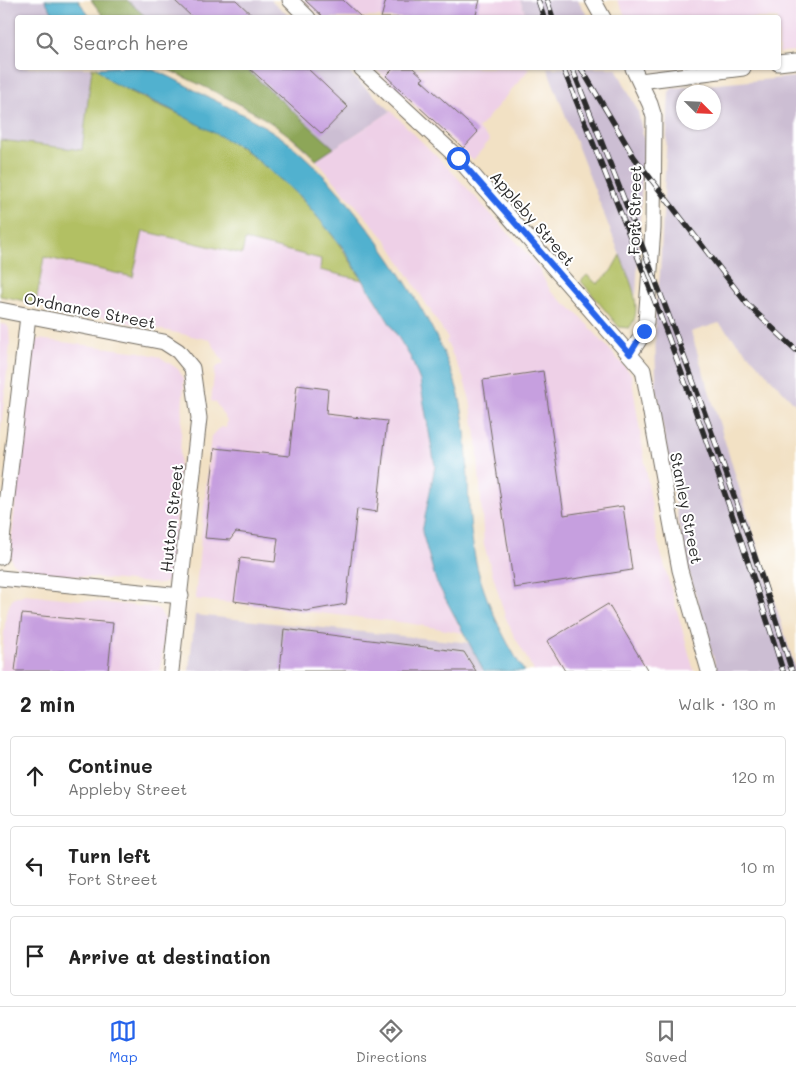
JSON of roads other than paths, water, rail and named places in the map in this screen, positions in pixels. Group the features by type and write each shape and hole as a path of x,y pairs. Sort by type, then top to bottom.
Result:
{"street":[{"path":"290,0 305,15"},
{"path":"593,0 601,15"},
{"path":"781,63 796,61"},
{"name":"Appleby Street","path":"363,70 458,158 630,354"},
{"path":"637,74 708,70"},
{"name":"Fort Street","path":"630,354 642,338 646,322 653,229 654,117 637,74"},
{"name":"Ordnance Street","path":"0,310 164,342 178,350 192,368"},
{"path":"0,557 28,316"},
{"name":"Stanley Street","path":"630,354 645,374 680,570 709,671"},
{"name":"Hutton Street","path":"171,671 181,596 198,418 192,368"},
{"path":"0,578 181,596"}],"water":[{"path":"45,0 78,0 89,15 54,15"},
{"path":"99,70 152,70 263,125 308,160 335,188 389,256 413,294 450,367 460,399 466,437 471,533 477,567 493,614 524,671 484,671 436,581 422,532 435,466 420,381 411,358 344,249 300,196 244,149 168,108 111,82"}],"railway":[{"path":"538,0 543,15"},
{"path":"547,0 552,15"},
{"path":"564,70 622,217 707,442 783,671"},
{"path":"573,70 688,367 742,518 792,671"},
{"path":"582,70 634,157 748,305 796,350"}]}
